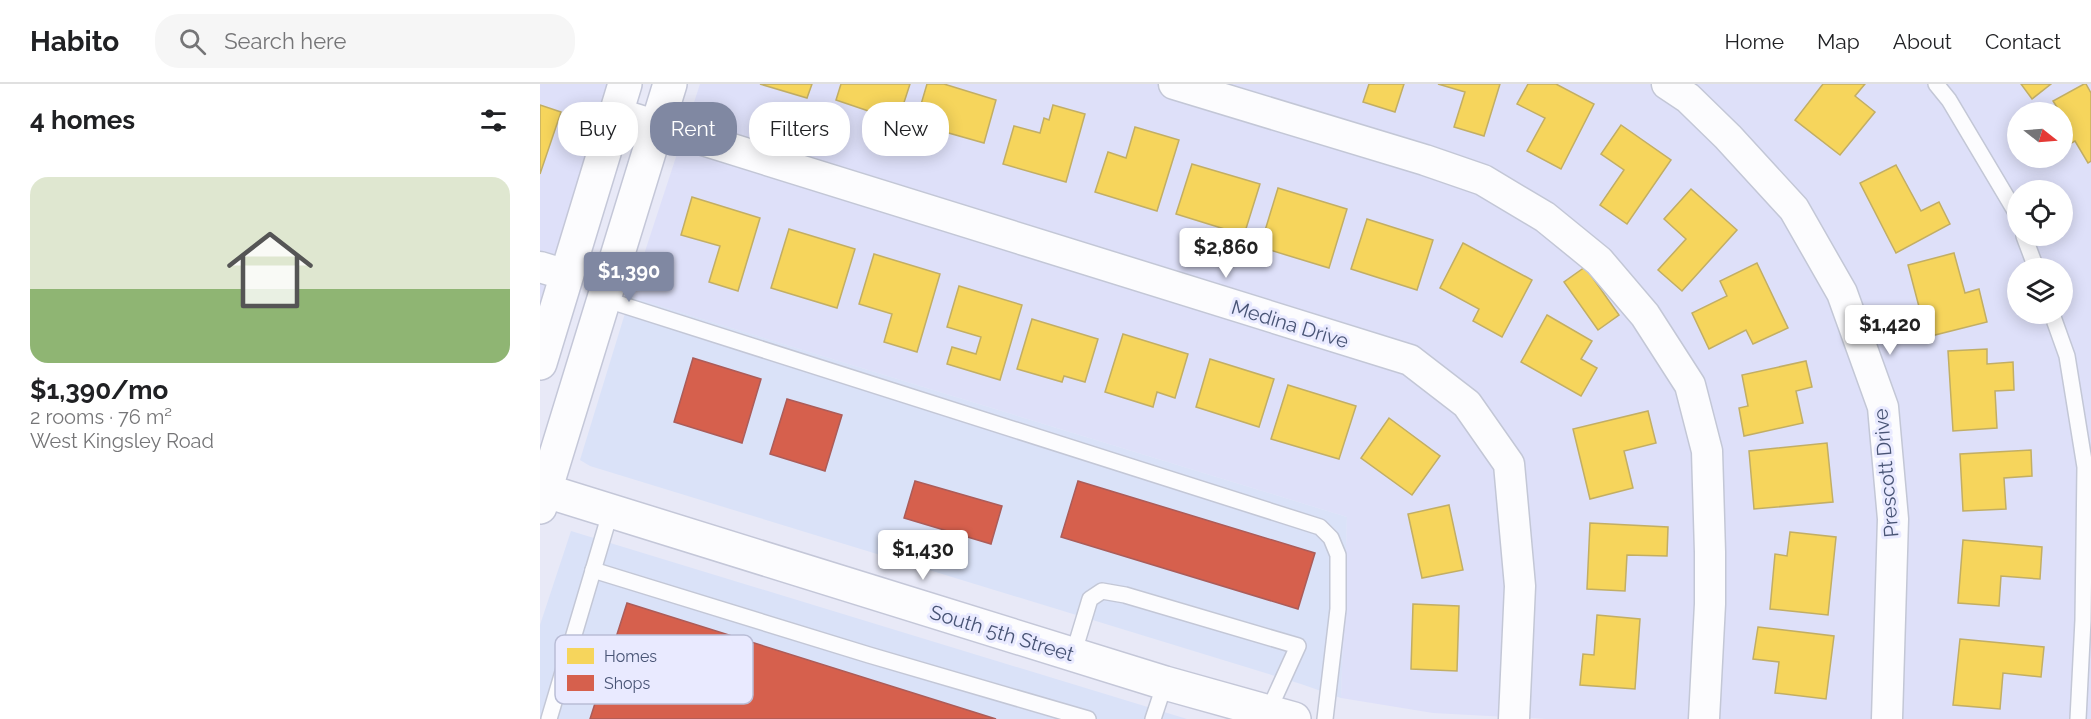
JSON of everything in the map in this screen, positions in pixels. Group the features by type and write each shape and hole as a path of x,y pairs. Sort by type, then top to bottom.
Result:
{"street":[{"path":"664,102 670,84"},
{"path":"1174,84 1483,180 1545,217 1599,261 1645,315 1690,385 1707,451 1710,604 1704,719"},
{"name":"Prescott Drive","path":"1667,84 1688,98 1728,137 1794,209 1842,293 1883,407 1893,519 1887,719"},
{"path":"540,363 553,271 621,99"},
{"name":"Medina Drive","path":"621,99 650,121"},
{"path":"542,495 650,149"},
{"name":"Medina Drive","path":"737,151 1410,360 1467,404 1509,464 1520,586 1514,719"},
{"name":"South 5th Street","path":"542,495 611,510 1073,655 1281,715"}],"lane":[{"path":"1936,84 1949,100 2007,198"},
{"path":"604,299 1320,527 1331,538 1338,555 1338,609 1324,719"},
{"path":"2056,324 2067,356 2085,467 2083,620 2078,719"},
{"path":"574,635 611,510"},
{"path":"593,570 868,655 1088,719"},
{"path":"1073,655 1090,598 1102,591 1125,595 1298,646 1281,715"},
{"path":"1153,719 1165,683"},
{"path":"549,719 555,699"}],"shaded area":[{"path":"540,84 608,84 602,102 558,102 558,156 585,156 540,301"},
{"path":"700,84 2091,84 2091,719 1546,719 1433,713 1341,698 1347,517 630,297 676,156 737,156 737,102 694,102"},
{"path":"630,297 1347,517 1341,698 590,466 580,460"},
{"path":"571,531 1187,719 540,719 540,625"}],"building: Homes":[{"path":"760,84 812,84 807,98"},
{"path":"841,84 910,84 904,102 862,102 862,109 850,105 850,102 836,100"},
{"path":"927,84 944,84 996,100 984,143 949,133 949,102 922,102"},
{"path":"1369,84 1404,84 1395,112 1363,102"},
{"path":"1438,84 1500,84 1484,136 1454,127 1465,92"},
{"path":"1528,84 1556,84 1594,104 1561,169 1527,151 1545,118 1517,104"},
{"path":"1823,84 1865,84 1855,96 1875,112 1840,155 1795,120"},
{"path":"2021,84 2051,84 2032,99"},
{"path":"2086,84 2091,93 2091,161 2088,163 2075,141 2073,142 2073,102 2053,101"},
{"path":"540,105 558,111 558,121 540,174"},
{"path":"1053,105 1085,114 1066,182 1003,164 1014,126 1040,133 1044,118 1049,120"},
{"path":"1621,125 1671,160 1627,224 1600,205 1624,170 1601,154"},
{"path":"1135,127 1179,140 1157,211 1095,192 1108,152 1126,158"},
{"path":"1192,164 1260,184 1244,235 1176,214"},
{"path":"1896,165 1921,211 1939,202 1950,224 1896,253 1860,183"},
{"path":"1278,188 1347,209 1329,268 1260,247"},
{"path":"1691,189 1737,230 1682,291 1658,270 1686,239 1664,219"},
{"path":"692,197 760,218 738,291 709,282 720,246 681,235"},
{"path":"1367,219 1433,240 1417,290 1351,269"},
{"path":"789,229 855,249 837,308 771,288"},
{"path":"1463,243 1532,280 1502,337 1473,321 1479,309 1440,288"},
{"path":"1954,253 1965,293 1979,289 1987,322 1927,337 1908,265"},
{"path":"874,254 940,274 917,352 884,342 892,314 859,304"},
{"path":"1757,263 1788,328 1753,344 1746,330 1709,349 1692,313 1727,296 1720,281"},
{"path":"1585,267 1619,315 1598,330 1564,282"},
{"path":"959,286 1022,305 1000,380 947,364 952,347 976,354 981,337 947,327"},
{"path":"1547,315 1592,341 1581,359 1597,368 1581,396 1521,362"},
{"path":"1032,319 1098,339 1085,382 1064,376 1062,382 1017,369"},
{"path":"1123,334 1188,354 1175,398 1157,392 1153,407 1105,392"},
{"path":"1987,349 1987,364 2013,362 2014,390 1995,391 1997,428 1953,431 1948,351"},
{"path":"1210,359 1274,379 1259,427 1196,407"},
{"path":"1806,361 1812,387 1796,391 1803,423 1744,436 1739,408 1748,406 1742,375"},
{"path":"1288,385 1356,406 1339,459 1271,439"},
{"path":"1648,411 1656,443 1624,451 1633,488 1590,499 1573,429"},
{"path":"1389,418 1440,456 1412,495 1361,458"},
{"path":"1827,443 1833,502 1754,509 1749,451"},
{"path":"2031,450 2032,476 2004,478 2006,509 1963,511 1960,454"},
{"path":"1449,505 1463,570 1422,578 1408,514"},
{"path":"1590,523 1668,527 1667,556 1627,555 1625,591 1587,589"},
{"path":"1790,532 1836,537 1828,615 1770,609 1775,554 1787,556"},
{"path":"1963,540 2042,547 2040,579 2001,576 1999,606 1958,603"},
{"path":"1413,604 1459,606 1457,671 1411,669"},
{"path":"1597,615 1640,619 1635,689 1580,685 1583,654 1594,655"},
{"path":"1758,627 1834,636 1826,699 1775,693 1779,662 1753,659"},
{"path":"1960,639 2044,647 2041,677 2003,673 2000,709 1953,705"}],"building: Shops":[{"path":"693,358 761,379 742,443 674,422"},
{"path":"787,399 842,415 825,471 770,454"},
{"path":"915,481 1002,506 991,544 904,518"},
{"path":"1078,481 1315,553 1298,609 1061,537"},
{"path":"627,603 729,635 617,635"},
{"path":"753,643 996,719 590,719 595,704 753,704"}]}
